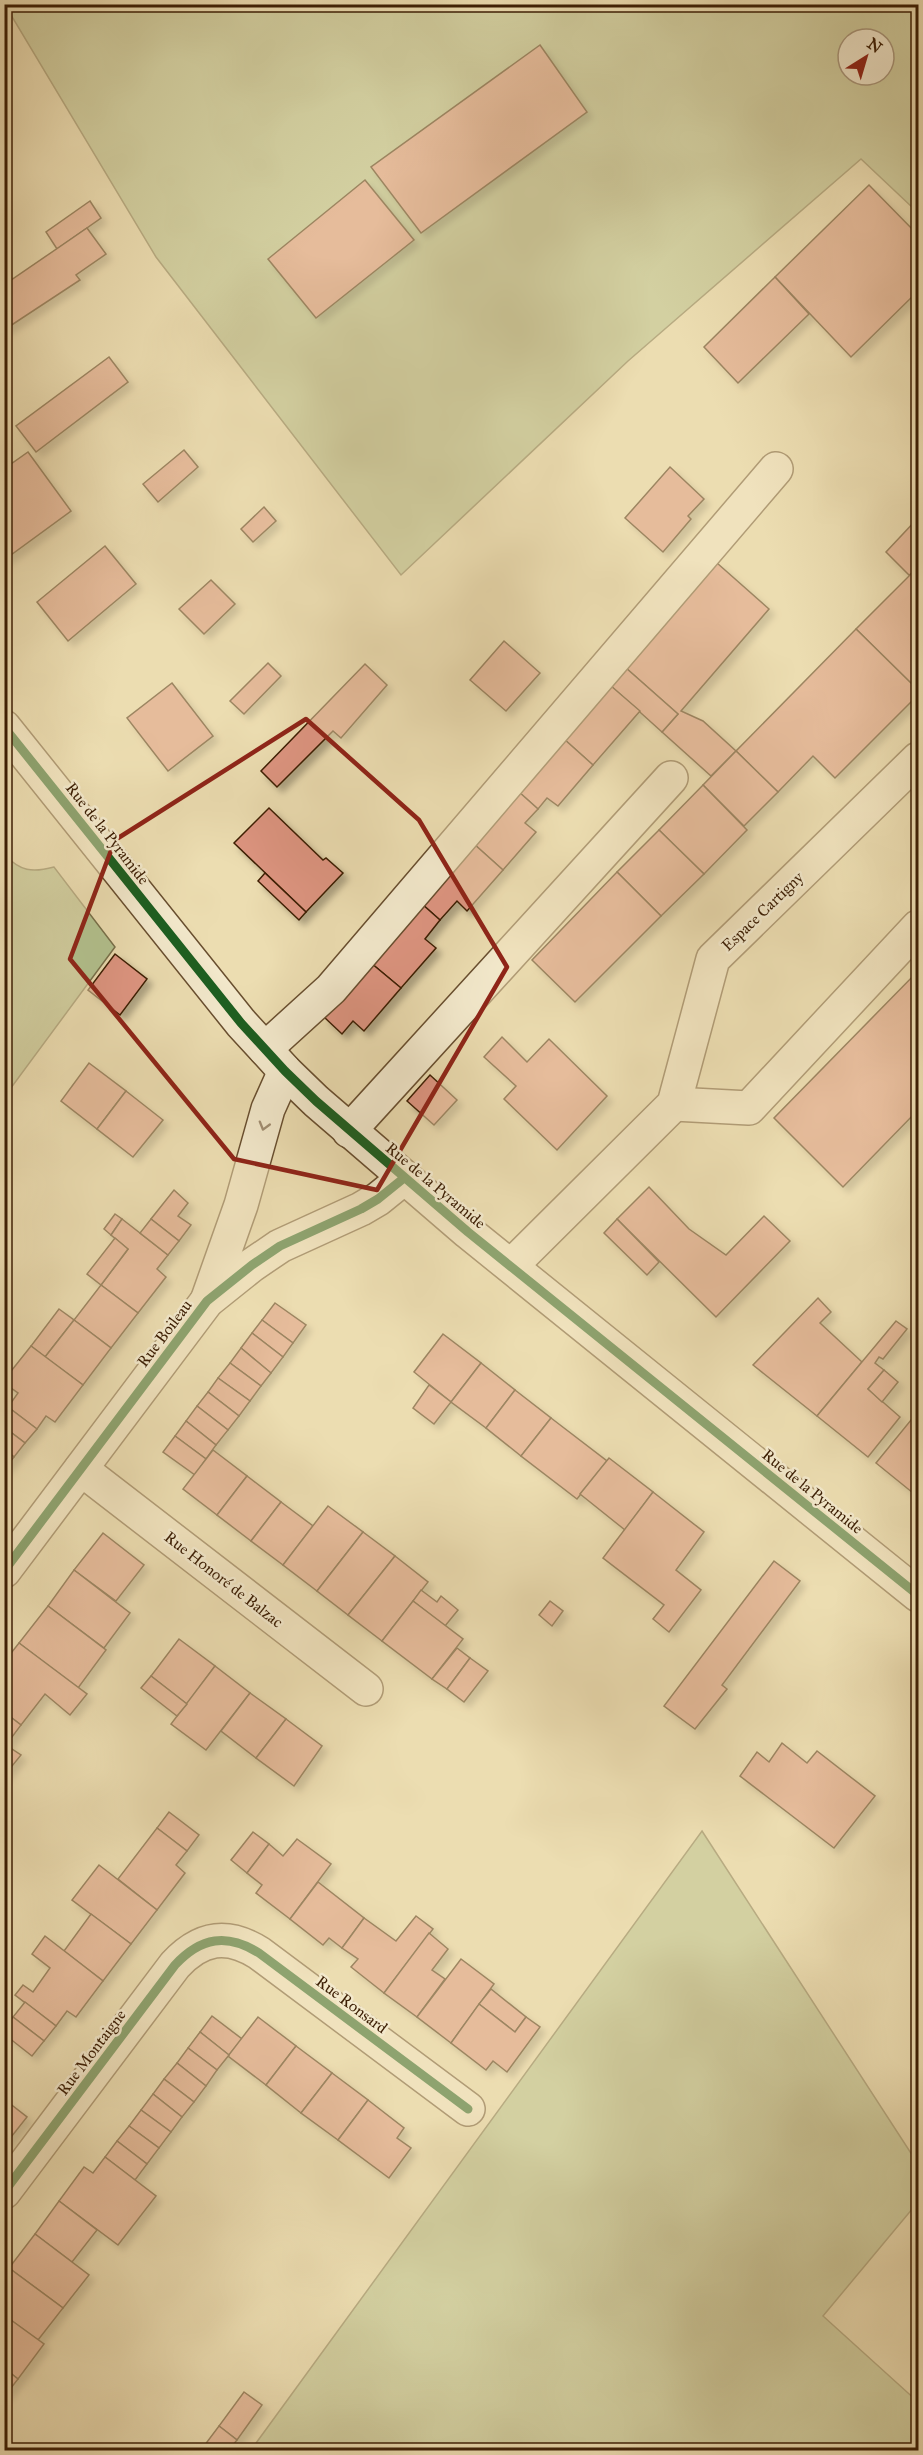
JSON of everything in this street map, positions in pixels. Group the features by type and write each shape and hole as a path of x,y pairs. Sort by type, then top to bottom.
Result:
{"street":[{"path":"275,1060 331,989 776,469"},
{"name":"Rue de la Pyramide","path":"4,727 208,982 275,1060 404,1178 918,1595"},
{"name":"Espace Cartigny","path":"674,1104 713,959 918,759"},
{"path":"350,1131 671,778"},
{"path":"511,1266 674,1104 749,1108 918,927"},
{"name":"Rue Boileau","path":"207,1301 241,1205 268,1109 275,1060"},
{"name":"Rue Boileau","path":"4,1571 207,1301 280,1246 361,1209 378,1199 404,1178"},
{"name":"Rue Honoré de Balzac","path":"81,1469 366,1689"},
{"name":"Rue Ronsard","path":"211,1941 245,1944 259,1953 468,2109"},
{"name":"Rue Montaigne","path":"4,2192 175,1965 192,1948 211,1941"}],"highlighted area":[{"path":"306,719 419,820 507,967 377,1190 234,1159 70,959 115,840"}],"green space":[{"path":"5,5 918,5 918,203 913,208 861,159 628,361 401,575 156,257"},
{"path":"5,855 27,869 39,870 54,867 115,947 5,1096"},
{"path":"702,1831 918,2164 918,2202 823,2316 918,2402 918,2450 251,2450"}],"building":[{"path":"540,45 587,112 421,233 371,167"},
{"path":"365,180 414,240 316,318 268,259"},
{"path":"869,185 918,235 918,291 851,357 775,277"},
{"path":"90,201 101,218 57,249 46,232"},
{"path":"87,228 106,254 76,275 80,280 4,330 4,285"},
{"path":"775,277 809,314 738,383 704,347"},
{"path":"109,357 128,382 36,452 16,426"},
{"path":"184,450 198,467 158,502 143,484"},
{"path":"28,452 71,511 4,560 4,469"},
{"path":"670,467 704,499 688,516 691,519 663,552 625,518"},
{"path":"264,507 276,521 253,542 241,529"},
{"path":"918,518 918,580 912,573 909,575 886,552"},
{"path":"105,546 136,584 68,641 37,602"},
{"path":"717,563 769,609 681,711 703,721 736,751 711,776 662,732 678,714 626,668"},
{"path":"912,573 918,580 918,690 856,629"},
{"path":"211,580 235,604 204,634 179,609"},
{"path":"856,629 918,690 918,695 835,778 813,756 778,792 736,751"},
{"path":"504,641 540,673 506,711 470,680"},
{"path":"268,663 281,676 244,714 230,701"},
{"path":"365,664 387,685 341,738 333,731 277,787 261,771"},
{"path":"626,668 678,714 662,732 611,686"},
{"path":"172,683 213,736 168,771 127,718"},
{"path":"611,686 640,711 593,765 564,739"},
{"path":"564,739 593,765 558,806 547,798 538,809 519,792"},
{"path":"736,751 778,792 744,826 703,785"},
{"path":"703,785 747,830 704,874 659,830"},
{"path":"519,792 538,809 525,823 536,832 503,870 474,844"},
{"path":"269,808 323,860 326,858 343,873 306,912 234,843"},
{"path":"659,830 704,874 661,916 617,872"},
{"path":"474,844 503,870 467,911 457,901 440,920 422,904"},
{"path":"617,872 661,916 575,1002 532,960"},
{"path":"265,873 306,912 299,920 258,881"},
{"path":"422,904 440,920 425,939 436,948 401,988 371,963"},
{"path":"115,954 147,979 120,1015 88,990"},
{"path":"371,963 401,988 364,1031 353,1021 342,1034 324,1017"},
{"path":"918,971 918,1110 843,1187 774,1118"},
{"path":"502,1037 527,1062 549,1039 607,1096 557,1150 504,1099 516,1086 484,1057"},
{"path":"89,1063 126,1091 97,1129 61,1101"},
{"path":"430,1075 457,1100 434,1125 407,1101"},
{"path":"126,1091 163,1120 133,1157 97,1129"},
{"path":"649,1187 689,1229 726,1255 764,1216 790,1241 716,1317 617,1219"},
{"path":"174,1190 188,1203 178,1216 191,1225 179,1241 151,1219"},
{"path":"115,1214 122,1219 111,1235 104,1229"},
{"path":"122,1219 168,1255 157,1269 166,1277 138,1313 101,1285 128,1249 111,1235"},
{"path":"151,1219 179,1241 168,1255 140,1233"},
{"path":"617,1219 659,1262 647,1275 604,1233"},
{"path":"115,1238 128,1249 101,1285 87,1274"},
{"path":"101,1285 138,1313 111,1348 74,1320"},
{"path":"818,1298 831,1312 820,1323 862,1362 817,1416 753,1365"},
{"path":"275,1303 306,1325 293,1343 262,1320"},
{"path":"59,1309 74,1320 45,1357 31,1346"},
{"path":"74,1320 111,1348 83,1385 45,1357"},
{"path":"262,1320 293,1343 283,1357 252,1333"},
{"path":"896,1321 907,1329 883,1359 879,1357 875,1363 884,1370 868,1389 900,1417 868,1457 817,1416"},
{"path":"252,1333 283,1357 271,1373 241,1348"},
{"path":"443,1334 481,1363 451,1402 414,1372"},
{"path":"31,1346 83,1385 55,1422 46,1416 37,1429 8,1407 18,1393 4,1383"},
{"path":"241,1348 271,1373 261,1386 230,1363"},
{"path":"230,1363 261,1386 250,1401 218,1378"},
{"path":"481,1363 515,1390 486,1428 451,1402"},
{"path":"884,1370 898,1382 882,1402 868,1389"},
{"path":"218,1378 250,1401 239,1416 208,1392"},
{"path":"429,1385 451,1402 434,1424 413,1408"},
{"path":"515,1390 551,1418 521,1456 486,1428"},
{"path":"208,1392 239,1416 228,1430 197,1406"},
{"path":"197,1406 228,1430 216,1445 186,1421"},
{"path":"8,1407 37,1429 25,1443 4,1427 4,1412"},
{"path":"551,1418 607,1461 577,1499 521,1456"},
{"path":"911,1420 918,1426 918,1497 876,1463"},
{"path":"186,1421 216,1445 206,1459 175,1436"},
{"path":"4,1427 25,1443 14,1457 4,1449"},
{"path":"175,1436 206,1459 195,1475 163,1452"},
{"path":"4,1449 14,1457 4,1470"},
{"path":"213,1450 247,1476 217,1515 183,1489"},
{"path":"609,1458 653,1492 625,1530 580,1494"},
{"path":"247,1476 281,1502 251,1541 217,1515"},
{"path":"653,1492 704,1532 676,1570 701,1590 669,1632 653,1619 664,1605 603,1558"},
{"path":"281,1502 313,1526 283,1565 251,1541"},
{"path":"328,1506 363,1532 317,1591 283,1565"},
{"path":"363,1532 395,1556 348,1615 317,1591"},
{"path":"103,1533 144,1565 116,1601 74,1570"},
{"path":"395,1556 428,1582 382,1641 348,1615"},
{"path":"774,1561 800,1581 722,1685 727,1689 695,1729 664,1706"},
{"path":"74,1570 130,1613 104,1648 48,1606"},
{"path":"421,1590 437,1602 441,1596 458,1610 445,1626 413,1601"},
{"path":"413,1601 463,1639 432,1679 382,1641"},
{"path":"550,1601 563,1611 552,1626 539,1615"},
{"path":"48,1606 106,1650 78,1688 19,1643"},
{"path":"179,1639 215,1666 187,1704 151,1676"},
{"path":"19,1643 87,1694 70,1715 45,1694 21,1725 4,1712 4,1662"},
{"path":"457,1648 470,1658 447,1689 432,1679"},
{"path":"470,1658 488,1671 464,1702 447,1689"},
{"path":"215,1666 250,1693 206,1750 171,1724"},
{"path":"151,1676 187,1704 177,1716 141,1688"},
{"path":"250,1693 286,1719 256,1758 221,1731"},
{"path":"4,1712 21,1725 6,1745 21,1755 4,1776"},
{"path":"286,1719 322,1746 294,1786 256,1758"},
{"path":"782,1743 807,1763 817,1751 875,1796 834,1848 740,1776 757,1752 769,1762"},
{"path":"169,1812 199,1835 187,1851 157,1828"},
{"path":"157,1828 187,1851 176,1865 185,1873 157,1910 118,1879"},
{"path":"253,1832 269,1844 247,1873 231,1860"},
{"path":"297,1839 331,1864 290,1919 256,1893 262,1885 247,1873 269,1844 283,1856"},
{"path":"99,1865 157,1910 131,1944 72,1900"},
{"path":"318,1882 364,1918 342,1948 329,1938 323,1945 290,1919"},
{"path":"91,1914 131,1944 103,1981 64,1951"},
{"path":"416,1916 433,1929 384,1993 351,1967 358,1959 342,1948 364,1918 396,1941"},
{"path":"429,1933 448,1949 432,1970 445,1979 417,2017 384,1993"},
{"path":"45,1936 103,1981 76,2017 67,2011 56,2026 15,1995 23,1985 33,1992 50,1968 32,1954"},
{"path":"461,1959 494,1984 451,2043 417,2017"},
{"path":"491,1989 526,2017 515,2032 479,2004"},
{"path":"25,2002 56,2026 44,2041 13,2017"},
{"path":"479,2004 515,2032 526,2017 540,2027 507,2072 493,2061 486,2070 451,2043"},
{"path":"212,2016 242,2039 229,2055 200,2032"},
{"path":"13,2017 44,2041 32,2056 4,2034 4,2029"},
{"path":"258,2017 296,2046 266,2085 228,2056"},
{"path":"200,2032 229,2055 217,2070 188,2048"},
{"path":"296,2046 332,2073 301,2113 266,2085"},
{"path":"188,2048 217,2070 206,2086 177,2063"},
{"path":"177,2063 206,2086 194,2102 164,2079"},
{"path":"332,2073 368,2100 338,2140 301,2113"},
{"path":"164,2079 194,2102 182,2117 153,2094"},
{"path":"153,2094 182,2117 171,2132 141,2110"},
{"path":"4,2099 27,2117 4,2146"},
{"path":"368,2100 404,2128 397,2138 411,2148 389,2178 338,2140"},
{"path":"141,2110 171,2132 159,2148 129,2126"},
{"path":"129,2126 159,2148 147,2164 117,2141"},
{"path":"117,2141 147,2164 135,2180 105,2157"},
{"path":"105,2157 156,2196 118,2245 59,2201 84,2167 93,2173"},
{"path":"59,2201 97,2230 72,2262 35,2234"},
{"path":"35,2234 89,2275 63,2308 9,2268"},
{"path":"9,2268 63,2308 38,2340 4,2315 4,2274"},
{"path":"4,2315 44,2344 18,2379 4,2368"},
{"path":"4,2368 18,2379 4,2397"},
{"path":"244,2392 262,2405 237,2440 219,2426"},
{"path":"219,2426 237,2440 229,2450 201,2450"}],"cycle path":[{"path":"4,727 241,1023 316,1101 468,1232 918,1595"},
{"path":"4,1571 207,1301 280,1246 361,1209 378,1199 404,1178"},
{"path":"4,2192 175,1965 195,1948 215,1941 236,1942 259,1953 468,2109"}]}
